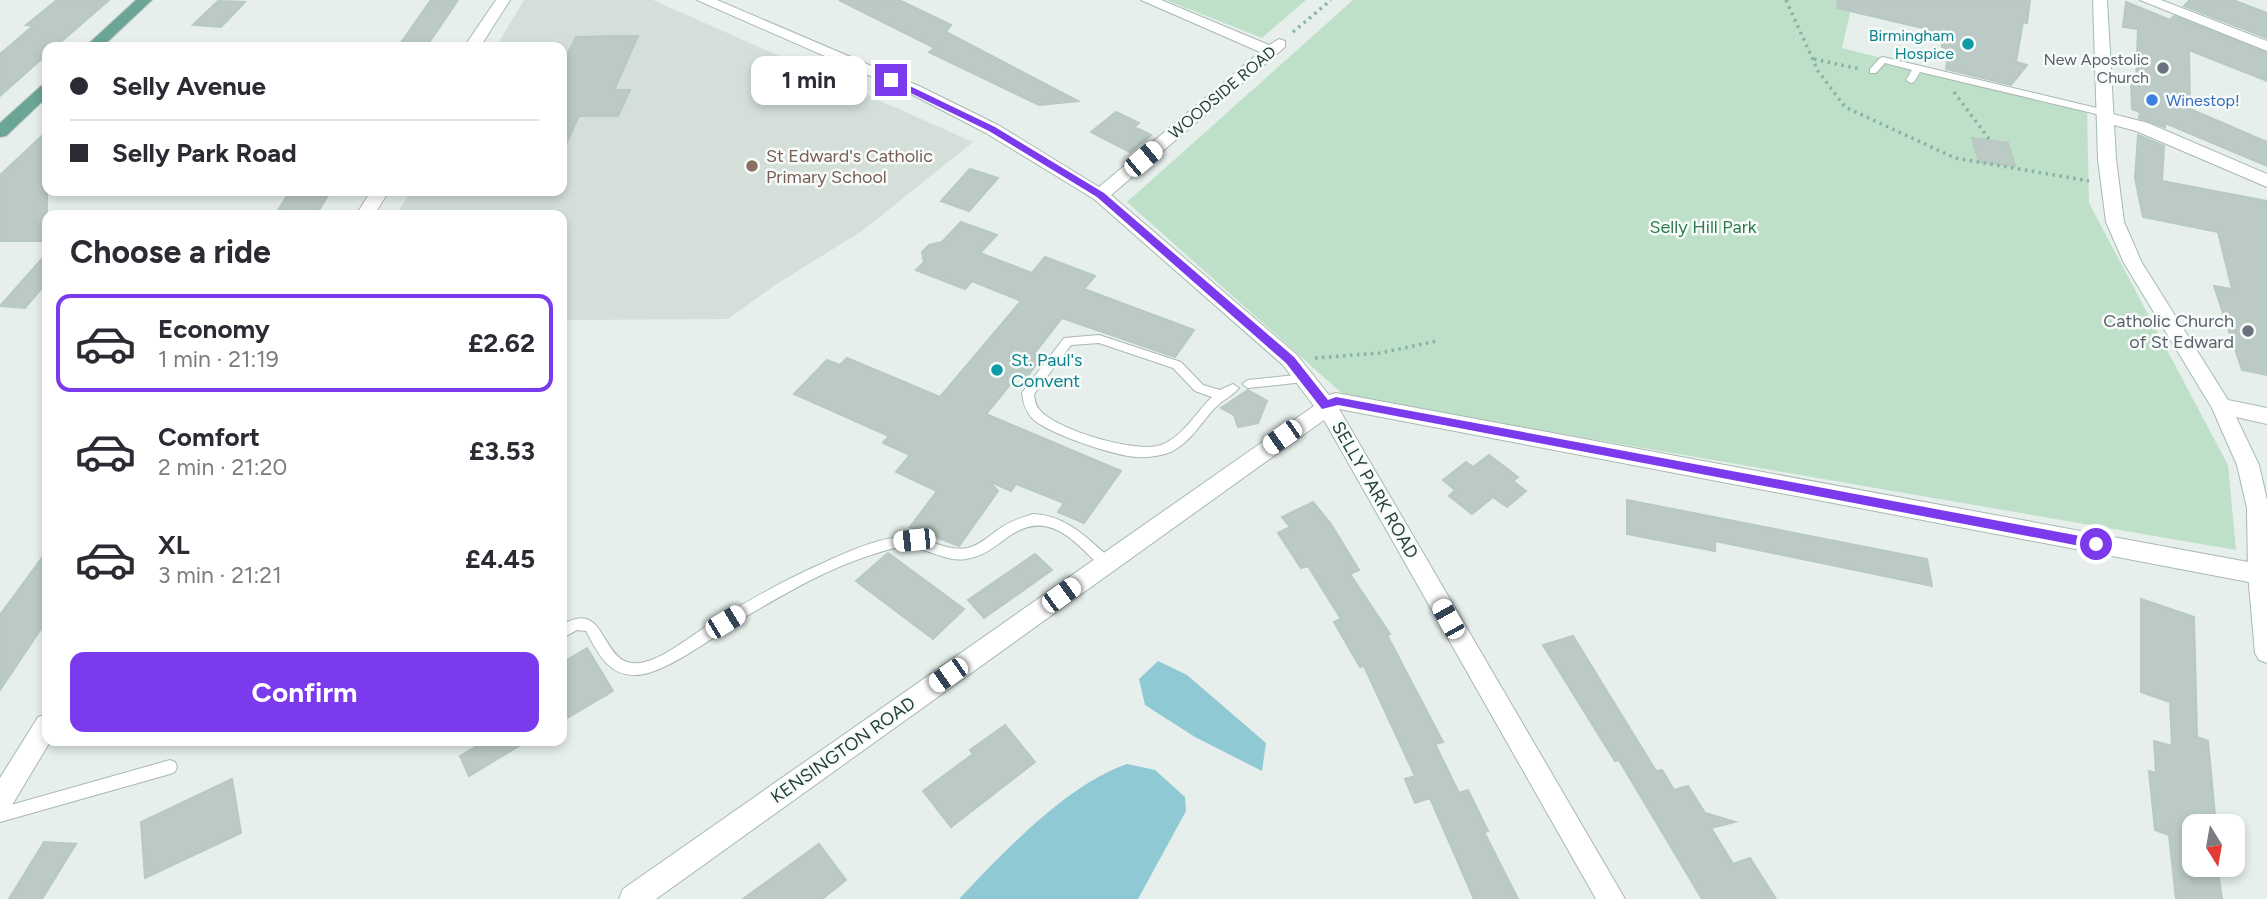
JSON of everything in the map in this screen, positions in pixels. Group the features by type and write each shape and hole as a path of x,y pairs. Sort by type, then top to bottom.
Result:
{"main road":[{"path":"99,42 145,0"},
{"path":"0,132 42,94"}],"street":[{"path":"475,42 503,0"},
{"name":"SELLY PARK ROAD","path":"704,0 915,90 992,129 1100,195 1290,360 1326,406 1357,454 1487,689 1611,899"},
{"path":"1149,0 1275,47"},
{"path":"2101,0 2105,115 2115,222 2133,263 2221,406 2248,464 2258,508 2259,574 2267,653"},
{"path":"2147,0 2267,46"},
{"name":"WOODSIDE ROAD","path":"1100,195 1275,47"},
{"path":"2105,115 2142,127 2267,181"},
{"path":"1326,406 1336,401 2259,574"},
{"name":"KENSINGTON ROAD","path":"633,899 1326,406"},
{"path":"2221,406 2267,416"},
{"path":"0,801 42,733"}],"lane":[{"path":"1873,71 1883,60 2105,115"},
{"path":"1911,79 1917,68"},
{"path":"1221,395 1199,388 1177,365 1089,337 1068,341 1028,393 1032,411 1046,423 1122,452 1154,451 1179,441 1212,399 1221,395 1233,388"},
{"path":"1248,384 1304,377"},
{"path":"567,629 575,624 590,626 614,664 624,670 646,668 793,581 847,558 895,542 914,540 950,553 966,554 985,548 1017,523 1029,518 1044,517 1069,529 1106,562"},
{"path":"0,815 170,767"}],"path":[{"path":"1275,47 1331,0"},
{"path":"1786,0 1833,96 1845,107 1930,148 1987,166 2110,185"},
{"path":"1813,59 1873,71"},
{"path":"1911,79 1952,91 1989,139"},
{"path":"1290,360 1380,353 1437,341"}],"shaded area":[{"name":"St Edward's Catholic Primary School","path":"524,0 653,0 973,142 862,231 775,285 728,319 567,320 567,210 399,210 408,196 567,196 567,42 499,42"}],"green space":[{"path":"1166,0 1306,0 1262,38"},
{"name":"Selly Hill Park","path":"1353,0 1853,0 1842,48 2087,110 2089,203 2228,465 2236,550 1346,397 1127,202"}],"water":[{"path":"1158,661 1187,675 1266,743 1262,771 1195,737 1145,705 1139,679"},
{"path":"1127,764 1155,770 1185,797 1186,811 1138,899 959,899 1016,841 1059,804 1081,787"}],"building":[{"path":"57,0 109,0 61,42 42,42 42,58 0,96 0,54 33,26 26,25"},
{"path":"431,0 458,0 429,42 402,42"},
{"path":"839,0 899,0 951,25 946,32 1078,101 1039,105 929,52 935,48"},
{"name":"Birmingham Hospice","path":"1838,0 2030,0 2027,23 2023,22 2016,62 2027,65 2011,85 1946,69 1949,49 1942,47 1944,33 1837,8"},
{"path":"2190,0 2233,0 2267,13 2267,38 2184,6"},
{"path":"218,1 245,2 221,27 193,25"},
{"path":"2126,2 2170,20 2174,16 2267,53 2267,81 2189,50 2190,109 2267,142 2267,166 2165,123 2165,127 2139,118 2140,112 2132,109 2131,81 2136,83 2138,29 2123,27"},
{"path":"638,36 614,90 630,90 618,116 579,116 567,141 567,55 576,37"},
{"path":"1116,112 1139,123 1134,127 1151,135 1130,152 1091,132"},
{"path":"2138,135 2164,146 2162,181 2267,201 2267,375 2242,370 2214,286 2232,289 2218,232 2143,217 2135,178"},
{"path":"42,136 42,196 47,196 47,210 42,210 42,241 0,241 0,175"},
{"path":"1972,138 2008,143 2015,166 1979,162"},
{"path":"970,169 998,178 969,211 941,201"},
{"path":"287,196 328,196 319,210 278,210"},
{"name":"St. Paul's Convent","path":"961,222 997,235 980,253 1032,273 1045,257 1095,276 1084,289 1194,330 1175,357 1062,318 1034,354 1042,357 1026,378 1018,375 986,414 1121,471 1084,523 1058,512 1064,503 1016,484 1011,491 989,481 998,491 959,546 910,527 937,491 896,472 910,455 883,443 889,436 794,394 827,360 840,365 847,358 940,397 1021,301 972,281 965,289 916,270 924,262 922,252 929,245 942,242"},
{"path":"42,259 42,289 25,308 0,306"},
{"path":"1248,390 1267,401 1258,423 1238,427 1234,415 1221,408"},
{"path":"1489,455 1518,477 1513,481 1526,491 1507,507 1493,497 1472,514 1449,496 1455,490 1443,480 1466,462 1473,467"},
{"path":"1627,500 1927,559 1932,586 1715,541 1715,551 1627,534"},
{"path":"1313,502 1331,524 1359,570 1350,574 1390,634 1387,635 1443,742 1435,744 1459,793 1468,790 1488,831 1484,832 1518,899 1474,899 1430,798 1415,803 1405,779 1415,776 1364,666 1360,667 1334,622 1341,619 1308,566 1301,568 1278,533 1290,527 1282,517"},
{"path":"888,553 964,609 933,639 856,581"},
{"path":"1035,554 1052,570 984,618 968,600"},
{"path":"42,558 42,627 0,690 0,615"},
{"path":"2141,599 2194,617 2197,737 2208,741 2215,814 2182,814 2182,877 2219,877 2222,899 2176,899 2169,835 2155,830 2149,771 2156,773 2154,741 2172,746 2170,702 2141,692"},
{"path":"1573,636 1656,771 1662,770 1674,790 1688,786 1705,813 1735,822 1711,828 1733,864 1750,858 1776,899 1702,899 1619,760 1615,761 1543,645"},
{"path":"587,648 613,691 567,718 567,660"},
{"path":"1005,725 1035,762 951,827 923,791 973,754 970,750"},
{"path":"478,746 519,746 469,776 460,756"},
{"path":"232,779 241,833 145,878 141,822"},
{"path":"44,842 76,844 42,899 9,899"},
{"path":"819,844 846,880 822,899 743,899"}],"place":[{"name":"Birmingham Hospice","path":"1968,44"},
{"name":"New Apostolic Church","path":"2163,68"},
{"name":"Winestop!","path":"2152,100"},
{"name":"St Edward's Catholic Primary School","path":"752,166"},
{"name":"Catholic Church of St Edward","path":"2248,331"},
{"name":"St. Paul's Convent","path":"997,370"}],"route":[{"path":"891,80 992,129 1100,195 1290,360 1326,406 1336,401 2096,544"}]}
